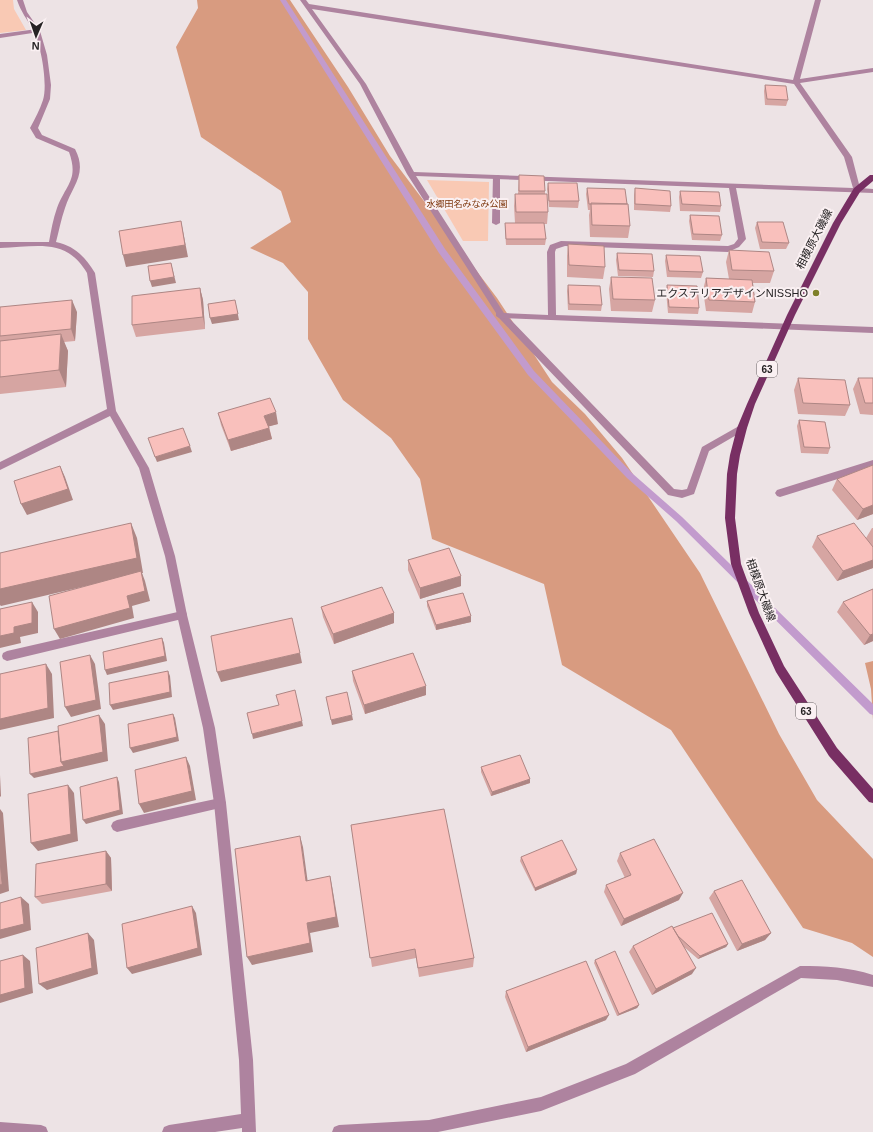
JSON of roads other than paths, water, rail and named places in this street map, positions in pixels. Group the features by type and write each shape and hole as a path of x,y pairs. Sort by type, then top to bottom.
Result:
{"main road":[{"name":"相模原大磯線","path":"873,177 857,190 837,223 786,327 742,428 732,474 730,518 736,564 754,613 780,669 814,725 833,752 873,798"}],"street":[{"path":"20,0 24,12 37,31 44,55 48,85 47,98 34,128 39,136 72,151 77,165 75,179 61,208 52,244"},
{"path":"818,0 796,82 848,157 857,190"},
{"path":"305,3 796,82 873,70"},
{"path":"305,3 363,84 411,174 501,315 672,492 682,494 690,491 705,448 742,428"},
{"path":"0,36 37,31"},
{"path":"411,174 873,191"},
{"path":"496,177 496,223"},
{"path":"552,318 551,252 553,247 564,243 728,249 735,247 740,244 742,239 732,185"},
{"path":"0,245 64,245 84,260 91,273 112,411 144,468 170,556 182,615 209,728 220,803 246,1060 249,1126 169,1132"},
{"path":"501,315 873,330"},
{"path":"0,466 112,411"},
{"path":"780,493 873,464"},
{"path":"7,656 182,615"},
{"path":"117,826 220,803"},
{"path":"339,1132 429,1129 541,1104 630,1069 800,972 826,972 852,975 873,982"},
{"path":"0,1129 40,1132"}],"waterway":[{"path":"283,0 442,251 531,373 630,476 679,519 873,711"}],"place":[{"name":"エクステリアデザインNISSHO","path":"816,293"}],"park label":[{"name":"水郷田名みなみ公園","path":"467,204"}]}
